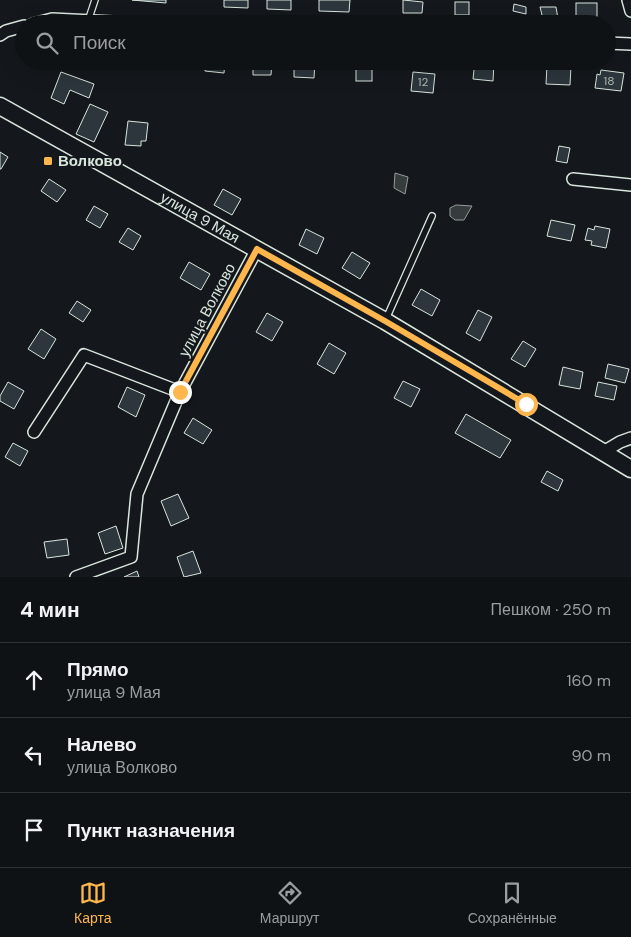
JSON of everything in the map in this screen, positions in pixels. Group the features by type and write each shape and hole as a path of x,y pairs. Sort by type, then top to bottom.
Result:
{"main road":[{"name":"улица 9 Мая","path":"0,106 385,321 631,468"}],"street":[{"path":"628,0 631,11"},
{"path":"0,35 15,28"},
{"path":"616,43 631,44"},
{"path":"572,179 631,185"},
{"name":"улица Волково","path":"76,577 131,557 137,494 180,392 257,249"},
{"path":"34,432 84,355 180,392"},
{"path":"605,451 631,438"}],"lane":[{"path":"90,15 95,0"},
{"path":"385,321 432,216"}],"shaded area":[{"path":"395,173 408,177 405,194 394,188"},
{"path":"456,205 472,206 464,220 455,220 450,216 450,208"}],"building":[{"path":"132,0 166,0 166,3"},
{"path":"224,0 248,0 248,8 224,7"},
{"path":"267,0 291,0 291,10 267,9"},
{"path":"319,0 350,0 349,12 319,11"},
{"path":"403,0 423,2 422,13 403,13"},
{"path":"455,2 469,2 469,15 455,15"},
{"path":"576,3 597,3 597,15 576,15"},
{"path":"514,4 526,7 526,14 513,11"},
{"path":"540,7 556,7 557,15 542,15"},
{"path":"205,70 224,70 224,73"},
{"path":"253,70 271,70 271,75 253,75"},
{"path":"294,70 314,70 314,78 294,77"},
{"path":"356,70 372,70 372,81 356,81"},
{"path":"474,70 494,70 493,81 473,79"},
{"path":"547,70 571,70 570,85 546,84"},
{"path":"601,70 624,73 621,91 595,88 597,74 600,75"},
{"path":"61,72 94,84 89,98 70,90 64,104 51,98"},
{"path":"413,72 435,74 433,93 411,91"},
{"path":"90,104 108,112 94,142 76,134"},
{"path":"128,121 148,123 146,141 141,141 141,146 125,145"},
{"path":"559,146 570,148 567,163 556,161"},
{"path":"0,152 8,157 1,169 0,169"},
{"path":"49,179 66,190 57,202 41,191"},
{"path":"223,189 241,199 232,215 214,205"},
{"path":"94,206 108,214 100,228 86,220"},
{"path":"551,220 575,225 571,241 547,236"},
{"path":"595,226 610,229 606,248 591,245 592,241 585,240 588,228 594,230"},
{"path":"128,228 141,236 133,250 119,242"},
{"path":"306,229 324,238 317,254 299,245"},
{"path":"352,252 370,263 360,279 342,268"},
{"path":"189,262 210,274 201,290 180,278"},
{"path":"421,289 440,300 432,316 412,305"},
{"path":"77,301 91,310 83,322 69,313"},
{"path":"478,310 492,317 480,341 466,333"},
{"path":"267,313 283,322 272,341 256,332"},
{"path":"41,329 56,339 44,359 28,349"},
{"path":"523,341 536,349 525,367 511,359"},
{"path":"329,343 346,353 334,374 317,364"},
{"path":"608,364 629,369 625,383 605,378"},
{"path":"563,367 583,372 580,389 559,385"},
{"path":"403,381 420,389 411,407 394,398"},
{"path":"8,382 24,391 14,409 0,401 0,396"},
{"path":"598,382 617,386 614,400 595,396"},
{"path":"127,387 145,395 136,417 118,407"},
{"path":"466,414 511,440 500,458 455,433"},
{"path":"193,418 212,430 203,444 184,433"},
{"path":"13,443 28,451 20,466 5,457"},
{"path":"547,471 563,480 558,491 541,482"},
{"path":"178,494 189,518 171,526 161,501"},
{"path":"116,526 123,548 105,554 98,533"},
{"path":"67,539 69,555 47,558 44,542"},
{"path":"193,551 201,573 184,577 177,557"},
{"path":"137,571 139,577 124,577"}],"place":[{"name":"Волково","path":"48,161"}],"route":[{"path":"180,392 257,249 385,321 526,404"}]}
